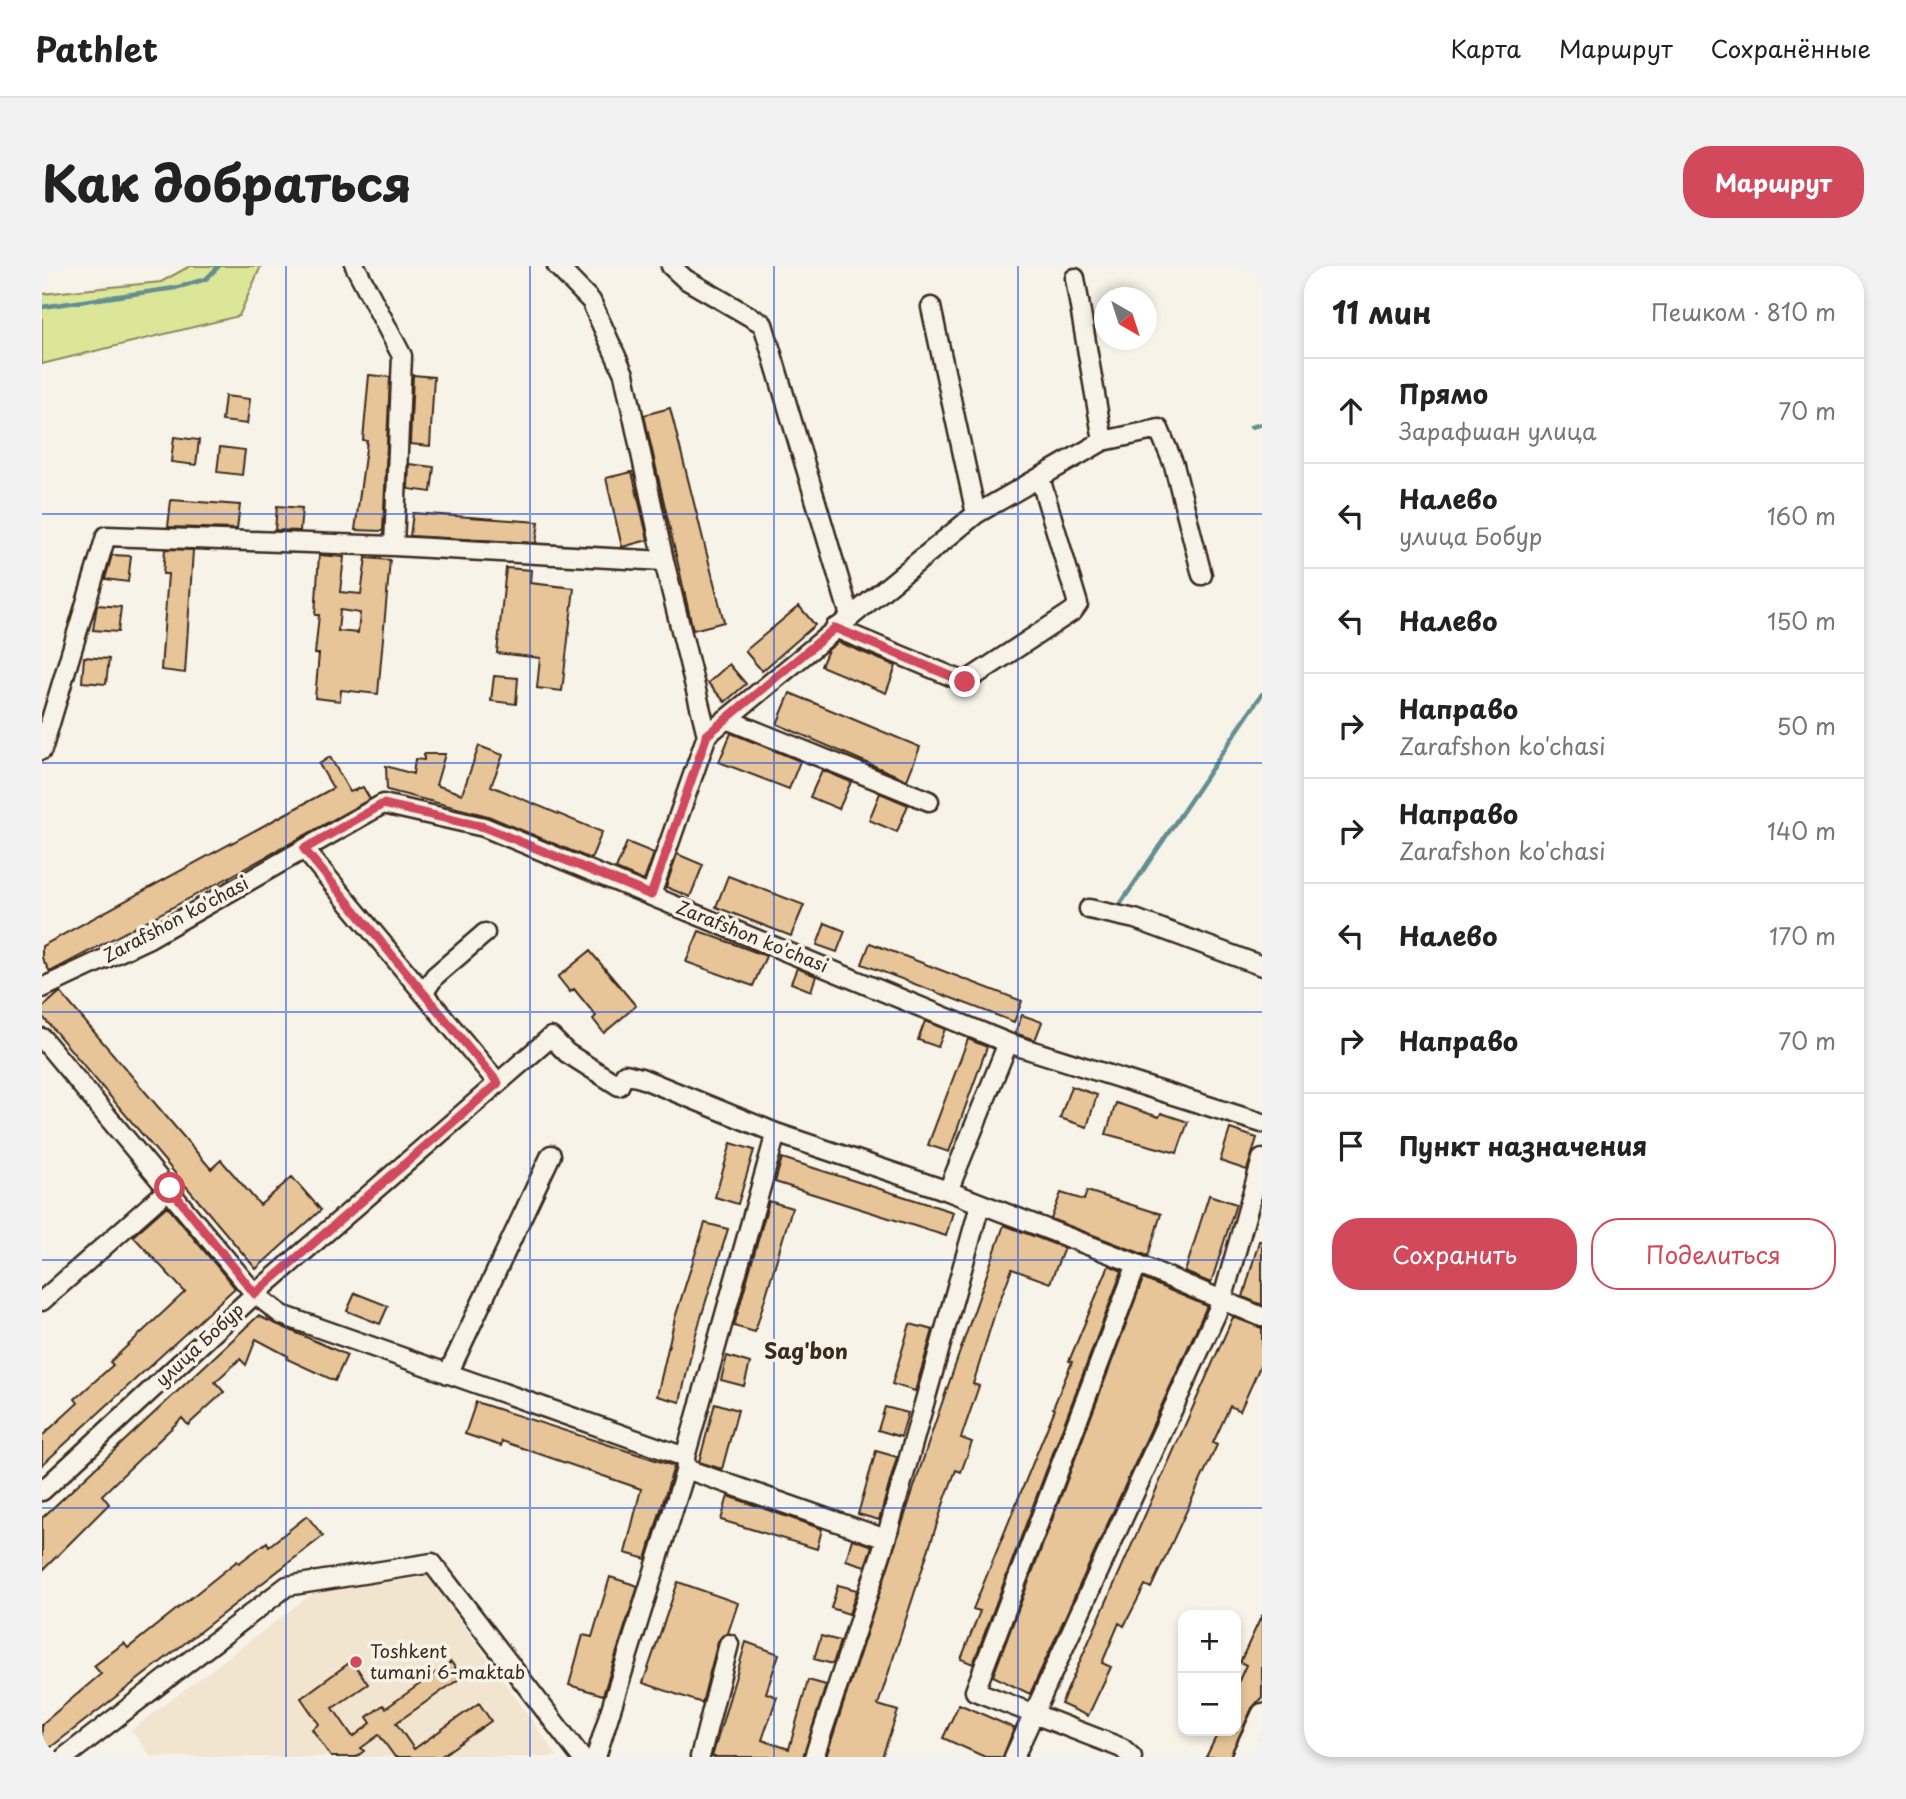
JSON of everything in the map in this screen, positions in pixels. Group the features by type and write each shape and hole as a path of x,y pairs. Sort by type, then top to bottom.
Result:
{"street":[{"path":"355,266 402,356 394,547"},
{"path":"556,266 591,300 624,374 664,561 707,735"},
{"path":"671,266 685,279 763,324 850,616"},
{"path":"1075,278 1104,441"},
{"path":"931,307 976,514"},
{"path":"651,895 707,735 976,514 1104,441 1159,429 1174,465 1202,575"},
{"path":"835,628 965,682 1073,611 1078,604 1040,478"},
{"path":"42,750 106,536 664,561"},
{"path":"726,719 929,801"},
{"name":"Zarafshon ko'chasi","path":"42,988 149,938 383,804 484,827 1008,1043 1262,1123"},
{"path":"304,849 498,1083"},
{"path":"1089,909 1135,919 1262,966"},
{"path":"424,992 435,976 485,933"},
{"name":"улица Бобур","path":"42,1491 255,1294 551,1037 567,1053 619,1086 625,1074 641,1078 776,1133"},
{"path":"42,1038 89,1098 170,1188 255,1294 282,1315 448,1374 886,1539"},
{"path":"948,1192 1008,1043"},
{"path":"596,1757 686,1463 776,1133 948,1192 1137,1264 1262,1317"},
{"path":"448,1374 551,1155"},
{"path":"1014,1757 1223,1301 1262,1159"},
{"path":"42,1301 170,1188"},
{"path":"814,1757 886,1539 980,1205"},
{"path":"1132,1757 1122,1748 975,1691 1137,1264"},
{"path":"65,1757 287,1586 432,1563 581,1757"},
{"path":"700,1757 729,1644"},
{"path":"1241,1757 1262,1713"}],"shaded area":[{"name":"Toshkent tumani 6-maktab","path":"429,1576 558,1757 151,1757 131,1730 313,1593"}],"green space":[{"path":"190,266 261,266 239,316 42,364 42,294 161,282"}],"building":[{"path":"369,375 390,377 383,531 355,530 367,441 363,440"},
{"path":"413,375 434,377 430,446 410,444"},
{"path":"225,396 250,399 247,424 222,421"},
{"path":"670,408 724,622 693,630 644,415"},
{"path":"174,437 199,440 196,465 171,462"},
{"path":"220,447 245,450 242,475 217,472"},
{"path":"409,464 434,467 431,492 408,489"},
{"path":"632,472 648,540 622,547 606,478"},
{"path":"171,500 240,505 237,529 168,527"},
{"path":"277,506 302,508 300,531 275,530"},
{"path":"413,513 539,522 536,543 410,536"},
{"path":"165,549 193,550 185,673 161,670 168,574 163,574"},
{"path":"112,555 131,556 128,582 105,579"},
{"path":"319,555 344,557 340,592 361,594 366,558 390,560 378,694 341,690 340,701 315,698 319,654 315,654 319,615 315,615","holes":["340,610 360,613 358,633 338,631"]},
{"path":"506,568 531,570 530,583 574,588 562,691 537,688 540,658 497,653"},
{"path":"97,605 121,607 118,632 93,630"},
{"path":"799,606 815,625 762,671 745,651"},
{"path":"838,642 896,666 886,693 821,666 828,650"},
{"path":"84,657 109,659 106,684 82,682"},
{"path":"729,664 746,684 725,702 708,683"},
{"path":"494,676 518,678 516,704 491,701"},
{"path":"790,693 920,747 907,780 777,724"},
{"path":"731,733 800,761 789,789 719,762"},
{"path":"479,746 503,755 491,786 602,832 591,859 488,816 387,790 386,766 413,774 415,759 424,760 424,754 445,754 436,785 462,794"},
{"path":"330,757 350,792 363,787 370,799 50,972 42,958 42,946 333,788 319,764"},
{"path":"822,770 851,782 839,809 810,797"},
{"path":"880,793 908,805 897,832 869,820"},
{"path":"627,842 654,853 644,881 616,869"},
{"path":"677,854 703,865 690,897 666,887"},
{"path":"728,876 804,905 791,936 716,907"},
{"path":"825,923 845,931 837,952 817,945"},
{"path":"699,931 766,956 753,986 686,962"},
{"path":"870,943 1022,1001 1014,1022 862,964"},
{"path":"590,951 636,1006 604,1033 593,1019 596,1016 574,989 570,992 558,977"},
{"path":"797,968 816,976 811,991 791,983"},
{"path":"60,992 211,1169 221,1160 260,1205 292,1177 321,1210 256,1269 42,1016 42,1008"},
{"path":"1022,1015 1042,1022 1035,1040 1015,1033"},
{"path":"925,1021 945,1029 938,1047 918,1040"},
{"path":"968,1039 987,1047 949,1152 928,1145"},
{"path":"1071,1086 1097,1095 1087,1127 1060,1118"},
{"path":"1116,1103 1159,1117 1161,1113 1188,1122 1177,1153 1106,1134"},
{"path":"1230,1129 1257,1138 1247,1170 1220,1161"},
{"path":"731,1143 754,1150 738,1204 715,1197"},
{"path":"782,1158 953,1212 946,1236 775,1182"},
{"path":"1087,1191 1161,1214 1148,1256 1051,1219 1061,1193 1084,1200"},
{"path":"1209,1195 1236,1204 1211,1283 1185,1272"},
{"path":"769,1201 792,1208 755,1332 734,1326"},
{"path":"167,1206 235,1288 42,1465 42,1436 78,1403 75,1399 113,1365 110,1362 185,1292 133,1236"},
{"path":"705,1223 728,1229 695,1337 680,1402 657,1396 675,1318"},
{"path":"1004,1225 1064,1248 1050,1283 1012,1269 995,1313 973,1384 979,1386 961,1438 972,1442 961,1472 956,1470 945,1499 878,1705 898,1711 882,1757 826,1757 934,1426"},
{"path":"1259,1241 1262,1241 1262,1305 1243,1297"},
{"path":"1109,1265 1122,1271 973,1664 961,1659 980,1611 973,1609 1055,1409 1053,1408 1072,1362 1069,1361"},
{"path":"1143,1279 1207,1306 1030,1694 993,1676"},
{"path":"355,1293 388,1306 380,1324 347,1311"},
{"path":"258,1316 347,1355 335,1381 287,1359 288,1356 256,1339 246,1365 240,1359 215,1382 224,1392 188,1425 182,1418 102,1495 109,1504 42,1571 42,1518"},
{"path":"1233,1317 1262,1328 1262,1362 1240,1411 1230,1406 1213,1443 1217,1445 1151,1588 1145,1585 1124,1626 1119,1623 1102,1663 1111,1667 1088,1716 1061,1704"},
{"path":"910,1324 933,1330 915,1391 892,1384"},
{"path":"727,1356 750,1363 744,1386 721,1380"},
{"path":"476,1402 674,1466 646,1559 625,1553 641,1489 502,1441 501,1446 465,1434"},
{"path":"715,1403 738,1410 722,1469 699,1462"},
{"path":"885,1407 908,1413 901,1437 878,1430"},
{"path":"876,1451 897,1457 879,1520 858,1514"},
{"path":"728,1496 822,1529 817,1549 721,1520"},
{"path":"307,1516 323,1536 42,1754 42,1724 101,1674 94,1666 124,1643 128,1648 237,1561 239,1563 267,1542 269,1546"},
{"path":"852,1539 872,1546 865,1566 846,1560"},
{"path":"610,1577 638,1586 603,1695 569,1685 583,1635 592,1637"},
{"path":"678,1582 738,1603 728,1633 718,1641 702,1703 643,1683"},
{"path":"838,1585 857,1590 849,1614 831,1608"},
{"path":"1262,1615 1262,1697 1252,1708 1241,1732 1241,1676 1246,1665 1241,1660"},
{"path":"821,1636 840,1641 833,1664 814,1659"},
{"path":"746,1642 779,1654 766,1693 777,1697 762,1740 789,1749 808,1680 826,1685 803,1757 712,1757"},
{"path":"352,1661 368,1684 333,1708 353,1737 371,1723 367,1717 383,1705 386,1708 451,1662 462,1677 396,1723 414,1749 479,1703 491,1721 440,1757 395,1757 379,1735 361,1748 364,1751 356,1757 331,1757 312,1729 319,1724 301,1698"},
{"path":"959,1704 1014,1728 1003,1757 985,1757 943,1738"},
{"path":"1216,1736 1239,1736 1230,1757 1206,1757"}],"waterway":[{"path":"42,307 175,288 206,279 219,266"},
{"path":"1251,427 1262,424"},
{"path":"1121,903 1262,694"}],"place":[{"name":"Toshkent tumani 6-maktab","path":"356,1662"}],"district":[{"name":"Sag'bon","path":"806,1352"}],"route":[{"path":"170,1188 255,1294 498,1083 304,849 383,804 484,827 651,895 707,735 835,628 965,682"}]}
